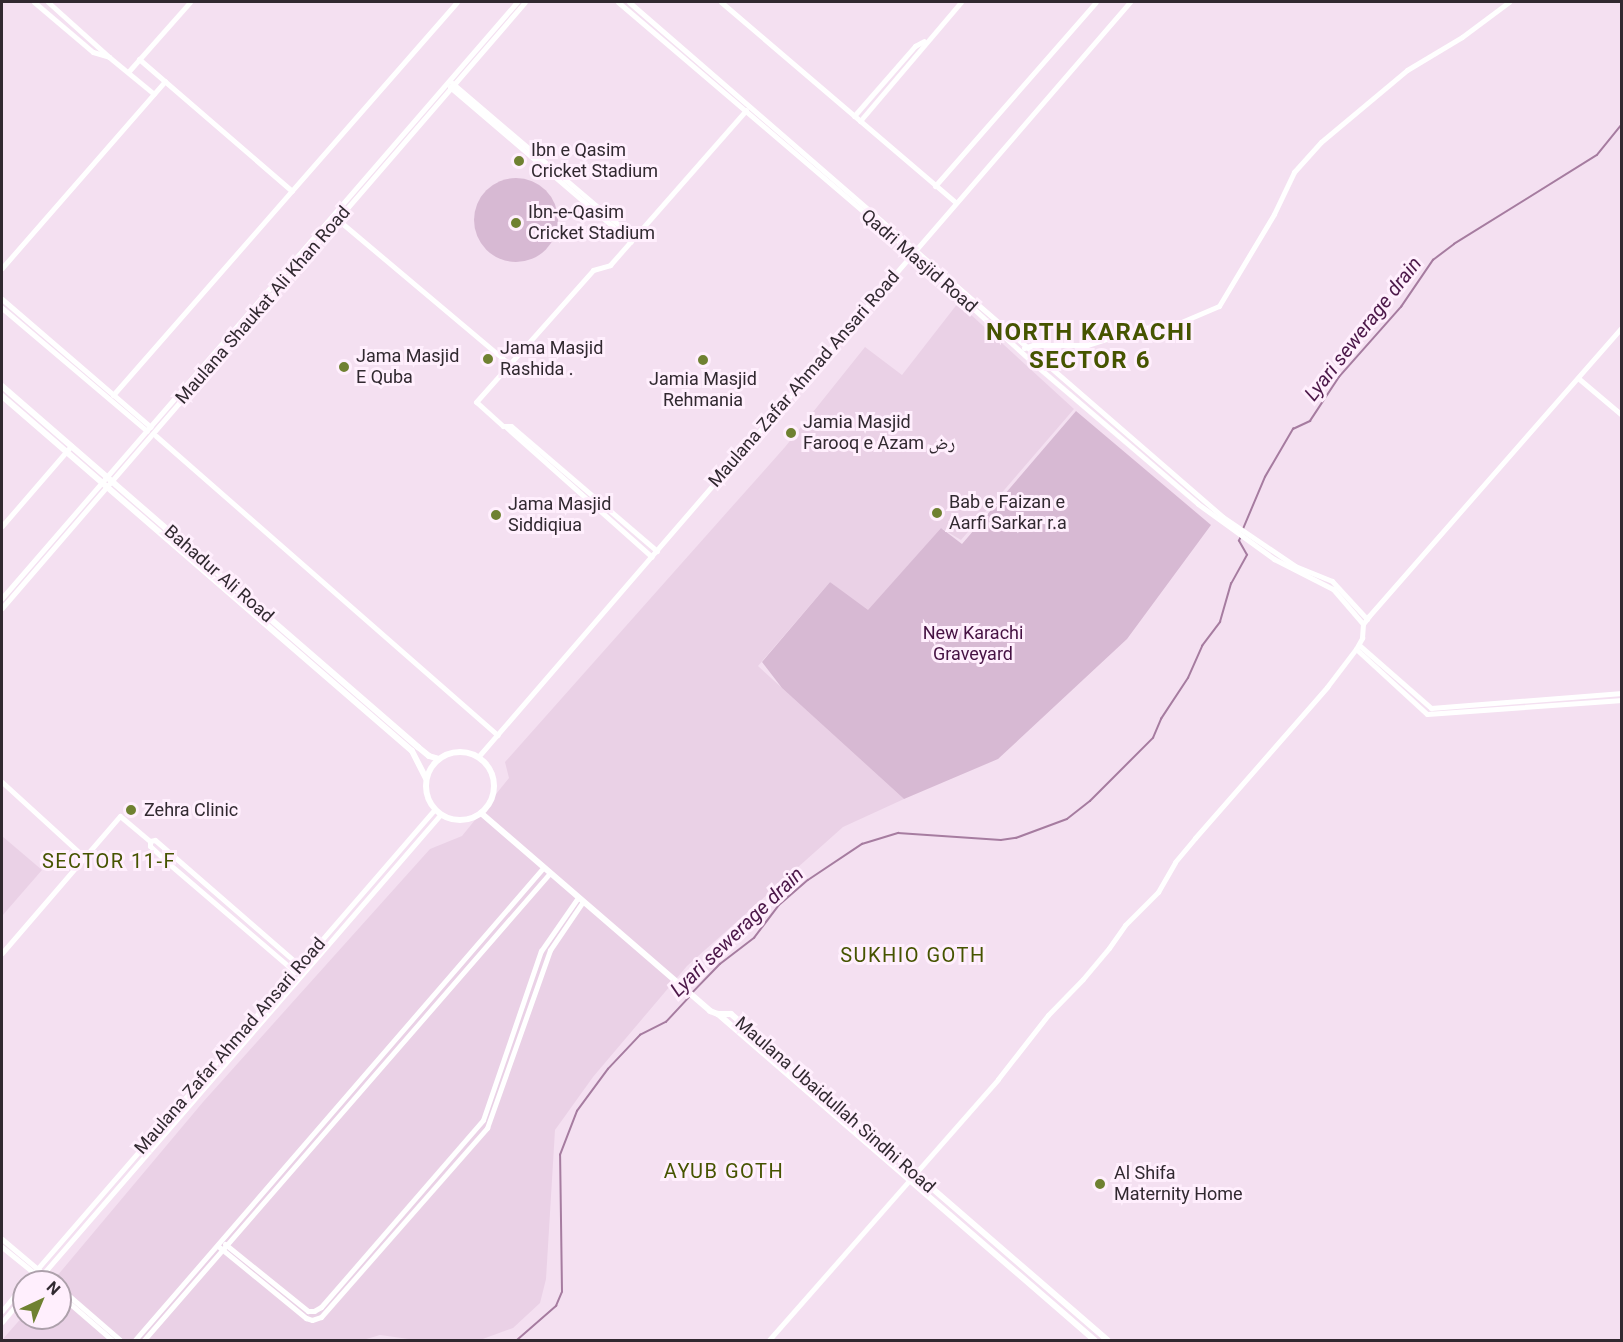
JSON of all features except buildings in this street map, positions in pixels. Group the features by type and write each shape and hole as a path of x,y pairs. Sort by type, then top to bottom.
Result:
{"main road":[{"name":"Bahadur Ali Road","path":"2,386 425,753 439,759"},
{"name":"Bahadur Ali Road","path":"2,396 412,751 426,779"},
{"path":"456,752 478,757 489,767 494,782 492,797 481,813 459,820 438,812 428,797 426,779 439,759 456,752"},
{"path":"481,813 580,901 704,1006 718,1014"},
{"name":"Maulana Ubaidullah Sindhi Road","path":"718,1014 731,1014 1108,1341"},
{"name":"Maulana Ubaidullah Sindhi Road","path":"718,1014 1095,1341"}],"street":[{"path":"34,2 93,52 109,57"},
{"path":"48,2 154,94"},
{"path":"129,71 190,2"},
{"path":"113,395 457,2"},
{"name":"Maulana Shaukat Ali Khan Road","path":"2,608 108,479 337,219 517,2"},
{"name":"Maulana Shaukat Ali Khan Road","path":"151,432 450,84 525,2"},
{"name":"Qadri Masjid Road","path":"618,2 914,251"},
{"name":"Qadri Masjid Road","path":"629,2 1023,349 1228,525 1271,554 1324,582 1365,622"},
{"path":"721,2 956,204"},
{"path":"860,121 961,2"},
{"path":"935,186 1096,2"},
{"name":"Maulana Zafar Ahmad Ansari Road","path":"478,757 1130,2"},
{"path":"1023,349 1087,345 1141,328 1172,326 1219,306 1274,214 1294,172 1321,142 1407,70 1462,37 1509,2"},
{"path":"854,116 915,46 926,41"},
{"path":"140,59 292,191"},
{"path":"2,268 165,81"},
{"path":"450,84 632,240"},
{"path":"652,557 476,402 593,270 610,265 746,110"},
{"path":"337,219 509,364"},
{"path":"2,299 113,395 151,432"},
{"path":"2,308 151,432 498,735"},
{"path":"769,1341 998,1079 1048,1015 1109,948 1125,925 1158,892 1188,846 1327,687 1358,647 1365,622 1622,327"},
{"path":"1578,378 1622,415"},
{"path":"506,427 511,426 657,551"},
{"path":"2,526 71,446"},
{"name":"Maulana Shaukat Ali Khan Road","path":"2,598 103,485"},
{"path":"1358,647 1431,708 1622,693"},
{"path":"1358,647 1420,711 1427,714 1622,700"},
{"path":"2,782 84,856"},
{"name":"Maulana Zafar Ahmad Ansari Road","path":"37,1270 300,966 438,812"},
{"name":"Maulana Zafar Ahmad Ansari Road","path":"49,1270 438,812"},
{"path":"2,953 120,816 150,841 150,846 156,852 295,972"},
{"path":"150,841 155,840 300,966"},
{"path":"255,1208 351,1091 543,868"},
{"path":"135,1341 357,1096 549,874"},
{"path":"222,1246 308,1311 321,1307 483,1120 541,951 580,901"},
{"path":"351,1091 357,1096"},
{"path":"2,1239 35,1270"},
{"path":"2,1246 35,1270"},
{"path":"144,1341 222,1246"},
{"name":"Maulana Zafar Ahmad Ansari Road","path":"2,1311 12,1299"},
{"path":"72,1299 120,1341"},
{"path":"72,1306 112,1341"},
{"path":"2,1322 12,1310"}],"shaded area":[{"path":"958,303 1074,409 961,540 941,528 867,612 830,582 758,666 904,799 843,827 687,966 593,1077 555,1130 546,1279 540,1303 513,1328 480,1340 416,1340 380,1335 363,1340 2,1340 12,1329 72,1330 72,1270 62,1270 203,1102 430,849 462,836 509,778 505,762 785,447 865,347 902,375"},
{"path":"2,836 42,870 2,916"}],"green space":[{"path":"516,178 532,181 546,190 555,204 558,220 555,236 546,250 532,259 516,262 500,259 486,250 477,236 474,220 477,204 486,190 500,181"},
{"name":"New Karachi Graveyard","path":"1076,411 1211,525 1127,639 998,759 904,799 782,688 762,662 830,582 868,610 941,528 962,544"}],"waterway":[{"name":"Lyari sewerage drain","path":"1243,529 1265,477 1293,429 1310,421 1339,377 1401,307 1433,260 1454,244 1597,155 1622,124"},
{"name":"Lyari sewerage drain","path":"692,993 720,964 754,938 779,905 808,880 862,844 898,833 1001,840 1016,838 1067,819 1090,801 1153,738 1161,719 1188,678 1202,646 1220,622 1231,584 1247,555 1239,541 1241,536"},
{"name":"Lyari sewerage drain","path":"517,1340 556,1306 562,1292 560,1155 577,1111 608,1069 640,1035 666,1022 689,997"}],"place":[{"name":"Ibn e Qasim Cricket Stadium","path":"519,161"},
{"name":"Ibn-e-Qasim Cricket Stadium","path":"516,223"},
{"name":"Jama Masjid Rashida .","path":"488,359"},
{"name":"Jamia Masjid Rehmania","path":"703,360"},
{"name":"Jama Masjid E Quba","path":"344,367"},
{"name":"Jamia Masjid Farooq e Azam رض","path":"791,433"},
{"name":"Bab e Faizan e Aarfi Sarkar r.a","path":"937,513"},
{"name":"Jama Masjid Siddiqiua","path":"496,515"},
{"name":"Zehra Clinic","path":"131,810"},
{"name":"Al Shifa Maternity Home","path":"1100,1184"}],"district":[{"name":"NORTH KARACHI SECTOR 6","path":"1090,347"},
{"name":"SECTOR 11-F","path":"109,861"},
{"name":"SUKHIO GOTH","path":"913,955"},
{"name":"AYUB GOTH","path":"724,1171"}]}
